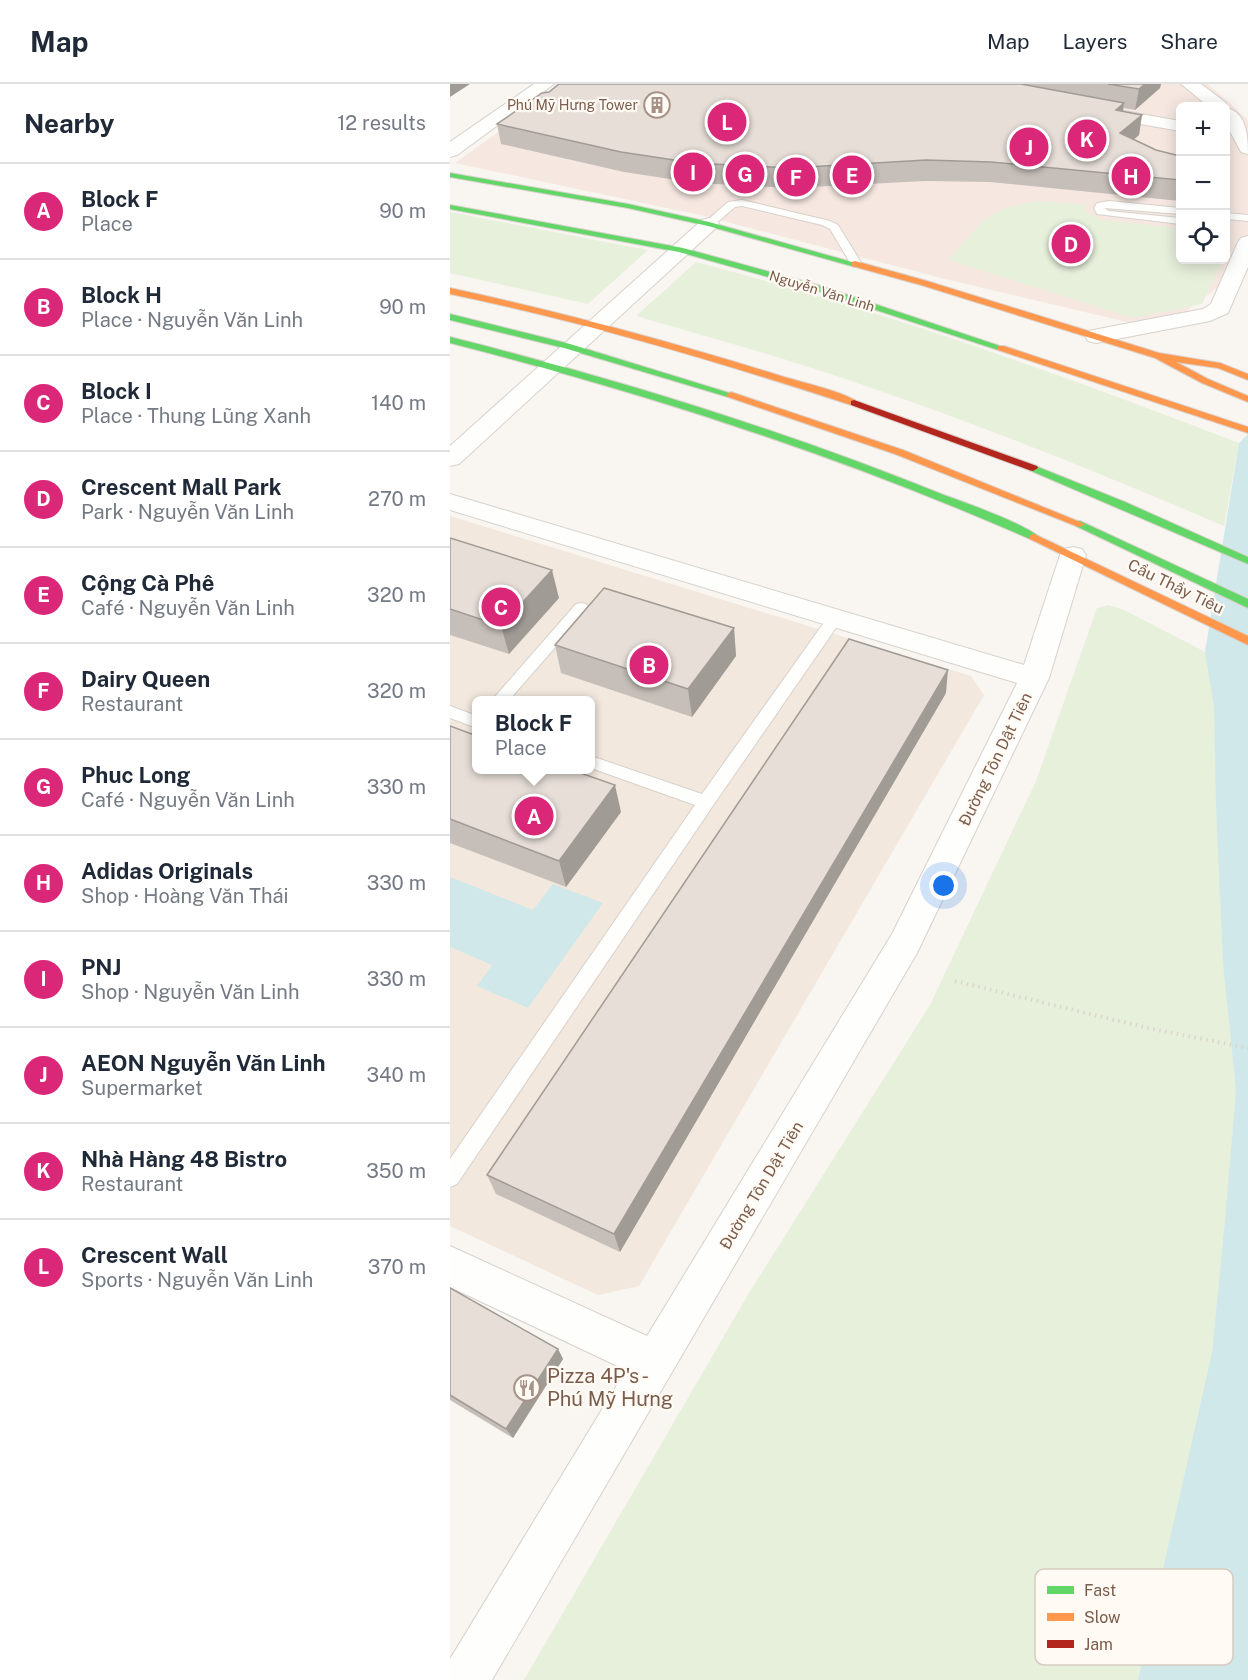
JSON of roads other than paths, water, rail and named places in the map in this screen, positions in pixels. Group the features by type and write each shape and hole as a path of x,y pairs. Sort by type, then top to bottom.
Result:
{"main road":[{"path":"450,175 627,206 709,224 975,298 1158,356 1220,366 1248,376"},
{"name":"Nguyễn Văn Linh","path":"450,207 680,250 818,288 1248,430"},
{"path":"450,291 597,325 854,401 952,436 1129,507 1248,561"},
{"path":"450,317 573,347"},
{"path":"450,340 552,366 704,411 944,498 1081,559"},
{"name":"Cầu Thầy Tiêu","path":"573,347 832,428 1004,492 1109,537 1248,604"},
{"path":"1158,356 1205,381 1248,399"},
{"name":"Cầu Thầy Tiêu","path":"1081,559 1248,641"}],"street":[{"path":"450,151 545,84"},
{"path":"1190,84 1214,102"},
{"path":"1176,118 1081,104 1176,125"},
{"path":"1230,121 1237,136"},
{"path":"450,459 709,224"},
{"path":"1096,336 1210,314 1220,308 1248,242"},
{"path":"450,502 1034,678"},
{"name":"Đường Tôn Dật Tiên","path":"465,1680 905,943 1034,678 1081,559"},
{"path":"450,1266 655,1362"}],"lane":[{"path":"513,106 536,107"},
{"path":"709,224 732,204 742,203 826,223 834,227 856,264"},
{"path":"1176,211 1109,204 1101,205 1099,208 1101,212 1108,214 1176,222"},
{"path":"1230,216 1248,218"},
{"path":"1230,226 1248,228"},
{"path":"503,696 580,608"},
{"path":"450,1177 706,802 835,618"},
{"path":"450,712 472,720"},
{"path":"595,763 706,802"}],"water":[{"path":"1248,434 1248,1680 1138,1680 1141,1665 1233,1665 1233,1569 1163,1569 1212,1353 1236,1090 1223,963 1214,706 1205,652 1239,443"},
{"path":"450,877 533,910 553,884 603,903 528,1008 477,986 492,965 450,947"}],"place":[{"name":"Phú Mỹ Hưng Tower","path":"657,105"},
{"name":"Crescent Wall","path":"727,122"},
{"name":"Nhà Hàng 48 Bistro","path":"1087,139"},
{"name":"AEON Nguyễn Văn Linh","path":"1029,147"},
{"name":"PNJ","path":"693,172"},
{"name":"Phuc Long","path":"745,174"},
{"name":"Cộng Cà Phê","path":"852,175"},
{"name":"Adidas Originals","path":"1131,176"},
{"name":"Dairy Queen","path":"796,177"},
{"name":"Crescent Mall Park","path":"1071,244"},
{"name":"Block I","path":"501,607"},
{"name":"Block H","path":"649,665"},
{"name":"Block F","path":"534,816"},
{"name":"Pizza 4P's - Phú Mỹ Hưng","path":"527,1388"}]}
